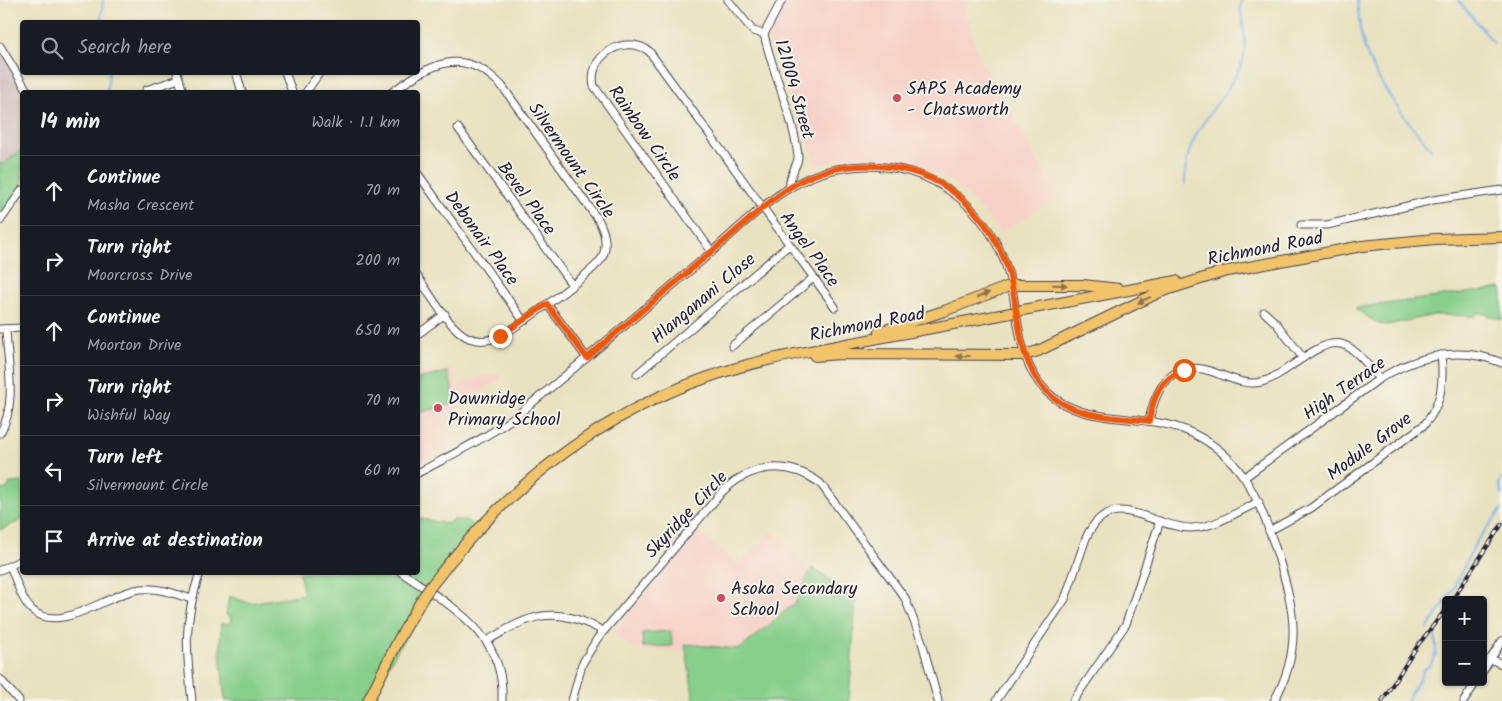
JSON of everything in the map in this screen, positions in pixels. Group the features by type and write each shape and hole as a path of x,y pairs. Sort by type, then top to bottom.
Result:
{"highway":[{"name":"Richmond Road","path":"371,698 395,646 424,596 489,516 532,476 596,430 648,402 701,379 740,367 821,349 1376,244 1434,239 1502,237"},
{"path":"740,367 839,354 1026,355 1160,292 1223,272"},
{"path":"821,349 910,323 1012,285 1083,286 1128,290"}],"street":[{"path":"728,0 754,32 764,34"},
{"name":"121004 Street","path":"782,0 764,34 789,113 798,158 789,178 790,188"},
{"name":"Rainbow Circle","path":"712,252 594,86 595,68 608,52 620,45 630,43 649,51 762,208"},
{"path":"0,46 27,90"},
{"name":"Silvermount Circle","path":"420,72 445,63 460,63 475,66 496,80 604,231 605,250 600,262 547,304 500,336 481,340 462,334 420,280"},
{"path":"237,75 241,90"},
{"path":"286,75 291,90"},
{"path":"307,90 318,75"},
{"name":"Silvermount Circle","path":"395,90 416,75"},
{"path":"146,90 178,76 182,90"},
{"name":"Bevel Place","path":"458,128 572,285"},
{"path":"420,472 492,432 587,358 762,208 790,188 808,178 830,170 854,166 896,168 933,180 966,202 990,230 1001,250 1012,285 1026,355 1036,380 1059,402 1088,414 1149,421 1186,430 1208,442 1232,461 1245,477 1258,502 1269,531 1290,598 1294,619 1290,662 1274,701"},
{"name":"Debonair Place","path":"420,177 523,320"},
{"path":"1301,226 1327,225 1433,200 1502,190"},
{"path":"0,221 20,193"},
{"name":"Angel Place","path":"762,208 834,307"},
{"name":"Hlanganani Close","path":"637,374 789,245"},
{"path":"732,346 813,278"},
{"path":"547,304 587,358"},
{"path":"1264,312 1276,323 1303,358"},
{"path":"420,333 445,314"},
{"path":"0,433 7,419 10,404 3,329 20,328"},
{"path":"1149,421 1156,393 1166,380 1177,372 1198,368 1240,381 1260,383 1275,377 1324,344 1345,344 1362,356 1379,379"},
{"name":"High Terrace","path":"1245,477 1379,379 1403,366 1441,355 1468,354 1502,362"},
{"name":"Module Grove","path":"1269,531 1303,514 1424,425 1435,411 1441,393 1443,375 1441,355"},
{"name":"Skyridge Circle","path":"572,701 582,664 603,630 730,484 743,475 763,468 795,470 810,476 827,490 905,598 922,642 938,701"},
{"path":"996,701 1065,599 1086,538 1095,523 1109,513 1121,511 1190,528 1204,526 1258,502"},
{"path":"1073,701 1126,624 1160,521"},
{"path":"0,570 20,561"},
{"path":"10,566 29,607 37,614 51,619 65,617 136,590 153,589 191,599"},
{"path":"192,701 186,632 191,599 199,575"},
{"path":"405,575 470,620 487,641 500,672 502,701"},
{"path":"487,641 518,622 543,615 573,616 603,630"},
{"path":"1487,664 1502,641"},
{"path":"1490,659 1502,664"},
{"path":"0,679 19,701"},
{"path":"1464,701 1473,686"}],"shaded area":[{"name":"SAPS Academy - Chatsworth","path":"788,0 962,0 978,55 1058,197 1000,233 975,203 957,186 936,174 914,166 873,158 842,158 816,166 769,38"},
{"path":"0,45 27,90 20,90 20,151 2,165 0,162"},
{"name":"Dawnridge Primary School","path":"450,368 453,370 457,386 479,377 500,374 501,379 441,420 453,444 420,462 420,377"},
{"name":"Asoka Secondary School","path":"772,530 815,577 789,619 748,649 638,651 612,634 697,531 739,565"}],"green space":[{"path":"20,151 20,193 0,221 0,162 3,165"},
{"path":"1502,288 1502,320 1479,312 1475,316 1434,315 1388,325 1378,324 1355,308"},
{"path":"448,372 456,403 420,412 420,379"},
{"path":"20,482 20,521 0,530 0,490 7,489 10,483"},
{"path":"420,518 447,524 452,520 468,521 476,529 448,563 368,701 225,701 220,651 221,623 230,624 231,617 226,615 229,596 249,603 304,594 299,575 420,575"},
{"path":"812,568 856,598 849,701 694,701 685,644 740,649 795,603"},
{"path":"671,631 672,646 643,647 642,633"}],"waterway":[{"path":"101,20 103,0"},
{"path":"1185,184 1186,164 1191,146 1198,131 1237,74 1244,57 1245,40 1240,8 1242,0"},
{"path":"1357,0 1362,38 1373,68 1390,97 1431,149"},
{"path":"1458,0 1494,43"},
{"path":"107,90 109,75"},
{"path":"1502,479 1499,484 1502,495"},
{"path":"1427,629 1453,590 1476,542 1502,509"},
{"path":"1408,701 1423,670 1434,659 1436,650 1435,634"}],"railway":[{"path":"1455,596 1502,524"},
{"path":"1382,701 1418,645 1442,614"}],"place":[{"name":"SAPS Academy - Chatsworth","path":"897,98"},
{"name":"Dawnridge Primary School","path":"438,408"},
{"name":"Asoka Secondary School","path":"721,598"}],"route":[{"path":"500,336 547,304 587,358 762,208 797,183 830,170 882,166 907,170 933,180 966,202 990,230 1001,250 1008,271 1029,365 1036,380 1059,402 1088,414 1149,421 1156,393 1161,385 1171,375 1184,370"}]}
